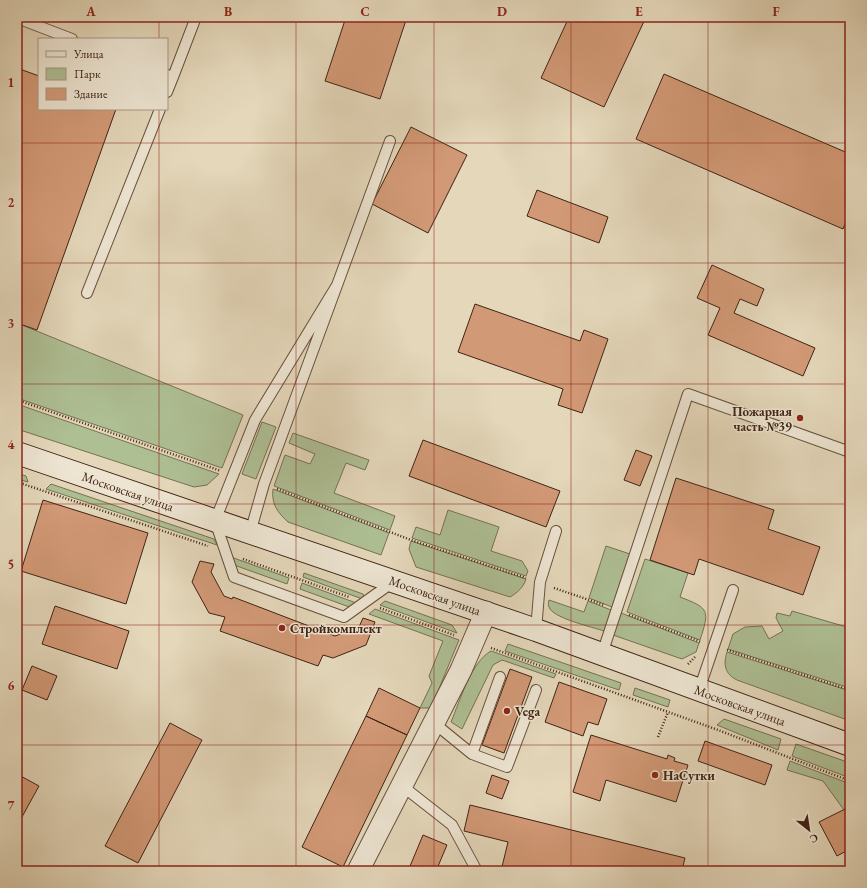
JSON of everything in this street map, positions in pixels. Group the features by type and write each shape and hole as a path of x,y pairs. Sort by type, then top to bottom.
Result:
{"main road":[{"name":"Московская улица","path":"17,453 486,612 850,745"}],"street":[{"path":"358,871 434,723 474,642 486,612"}],"lane":[{"path":"168,87 170,76 196,17"},
{"path":"17,18 69,38"},
{"path":"87,293 160,110"},
{"path":"250,533 264,484 390,141"},
{"path":"337,284 255,420 215,521 234,577 344,617 394,581"},
{"path":"602,654 688,394 850,452"},
{"path":"536,630 540,582 556,531"},
{"path":"699,690 733,590"},
{"path":"472,754 500,677"},
{"path":"434,723 472,754 508,767 536,690"},
{"path":"401,785 452,825 477,871"}],"path":[{"path":"17,400 232,475"},
{"path":"17,482 226,552 668,712 850,781"},
{"path":"264,484 411,540 540,582 588,600"},
{"path":"658,737 668,712"}],"green space":[{"path":"17,323 243,415 222,468 17,398"},
{"path":"17,404 219,474 207,485 194,487 17,429"},
{"path":"262,422 276,427 256,479 242,474"},
{"path":"293,433 369,460 365,470 346,463 334,493 395,516 390,530 274,486 285,455 310,464 315,454 289,443"},
{"path":"17,473 26,476 28,482 17,479"},
{"path":"51,484 214,539 217,545 46,489"},
{"path":"273,489 389,533 381,555 288,522 281,515 274,504"},
{"path":"448,510 499,527 491,551 522,561 528,571 526,576 412,538 416,527 440,535"},
{"path":"411,541 526,579 520,590 510,597 416,567 409,549"},
{"path":"606,546 630,554 612,607 589,598"},
{"path":"231,557 289,578 287,584 234,565"},
{"path":"645,559 688,573 680,597 697,604 705,611 705,622 700,640 627,612"},
{"path":"304,573 363,594 365,600 303,577"},
{"path":"302,583 359,604 352,608 300,589"},
{"path":"549,600 584,612 588,601 611,610 604,631 575,622 554,613 549,607"},
{"path":"385,601 452,625 457,633 380,605"},
{"path":"375,609 459,640 431,708 420,708 432,683 429,676 443,641 369,614"},
{"path":"792,611 850,628 850,688 728,649 733,634 745,627 762,626 769,639 783,631 776,618 777,613 790,616"},
{"path":"621,613 699,643 696,652 682,659 613,635"},
{"path":"508,644 621,683 619,690 505,651"},
{"path":"491,651 556,674 554,678 502,660 493,665 462,729 451,722 462,693 472,673 484,656"},
{"path":"727,652 850,691 850,721 733,678 726,669 725,665"},
{"path":"635,688 670,700 668,707 633,695"},
{"path":"724,719 781,739 778,750 717,725"},
{"path":"796,744 850,763 850,778 792,756"},
{"path":"790,761 850,784 850,798 847,808 844,810 823,781 787,770"}],"building":[{"path":"346,17 407,17 380,99 325,81"},
{"path":"569,17 646,17 604,107 541,78"},
{"path":"17,68 38,76 38,110 116,110 37,330 17,323"},
{"path":"664,74 850,154 850,211 843,229 636,139"},
{"path":"411,127 467,155 428,233 372,204"},
{"path":"537,190 608,217 599,243 527,216"},
{"path":"712,265 764,289 757,306 740,299 734,313 815,348 803,376 708,335 720,308 697,298"},
{"path":"475,304 580,341 584,330 608,339 582,413 558,405 563,389 458,352"},
{"path":"423,440 560,491 546,527 409,476"},
{"path":"636,450 652,456 640,486 624,480"},
{"path":"676,478 774,510 768,529 820,547 803,595 699,559 694,575 650,560"},
{"path":"43,500 148,533 126,604 21,571"},
{"path":"200,561 214,564 211,572 224,596 232,599 233,597 335,636 359,627 363,618 375,622 366,645 333,658 323,655 318,666 220,631 225,617 209,613 192,582"},
{"path":"55,606 129,631 117,669 42,644"},
{"path":"32,666 57,676 47,700 22,690"},
{"name":"Vega","path":"510,669 532,677 504,753 482,745"},
{"path":"559,682 607,699 598,725 588,722 583,736 545,722"},
{"path":"379,688 420,708 407,735 366,716"},
{"path":"366,716 407,735 343,867 302,847"},
{"path":"170,723 202,740 138,863 105,846"},
{"path":"591,735 667,759 668,755 675,758 674,761 688,765 676,802 606,780 600,801 573,792"},
{"path":"705,741 772,765 765,785 698,761"},
{"path":"17,774 39,786 17,826"},
{"path":"492,775 509,781 502,799 486,793"},
{"path":"470,805 685,858 682,870 687,871 501,871 508,842 464,831"},
{"path":"847,808 850,813 850,849 837,856 819,822"},
{"path":"423,835 447,845 436,871 408,871"}],"place":[{"name":"Пожарная часть №39","path":"800,418"},
{"name":"Стройкомплект","path":"282,628"},
{"name":"Vega","path":"507,711"},
{"name":"НаСутки","path":"655,775"}]}
